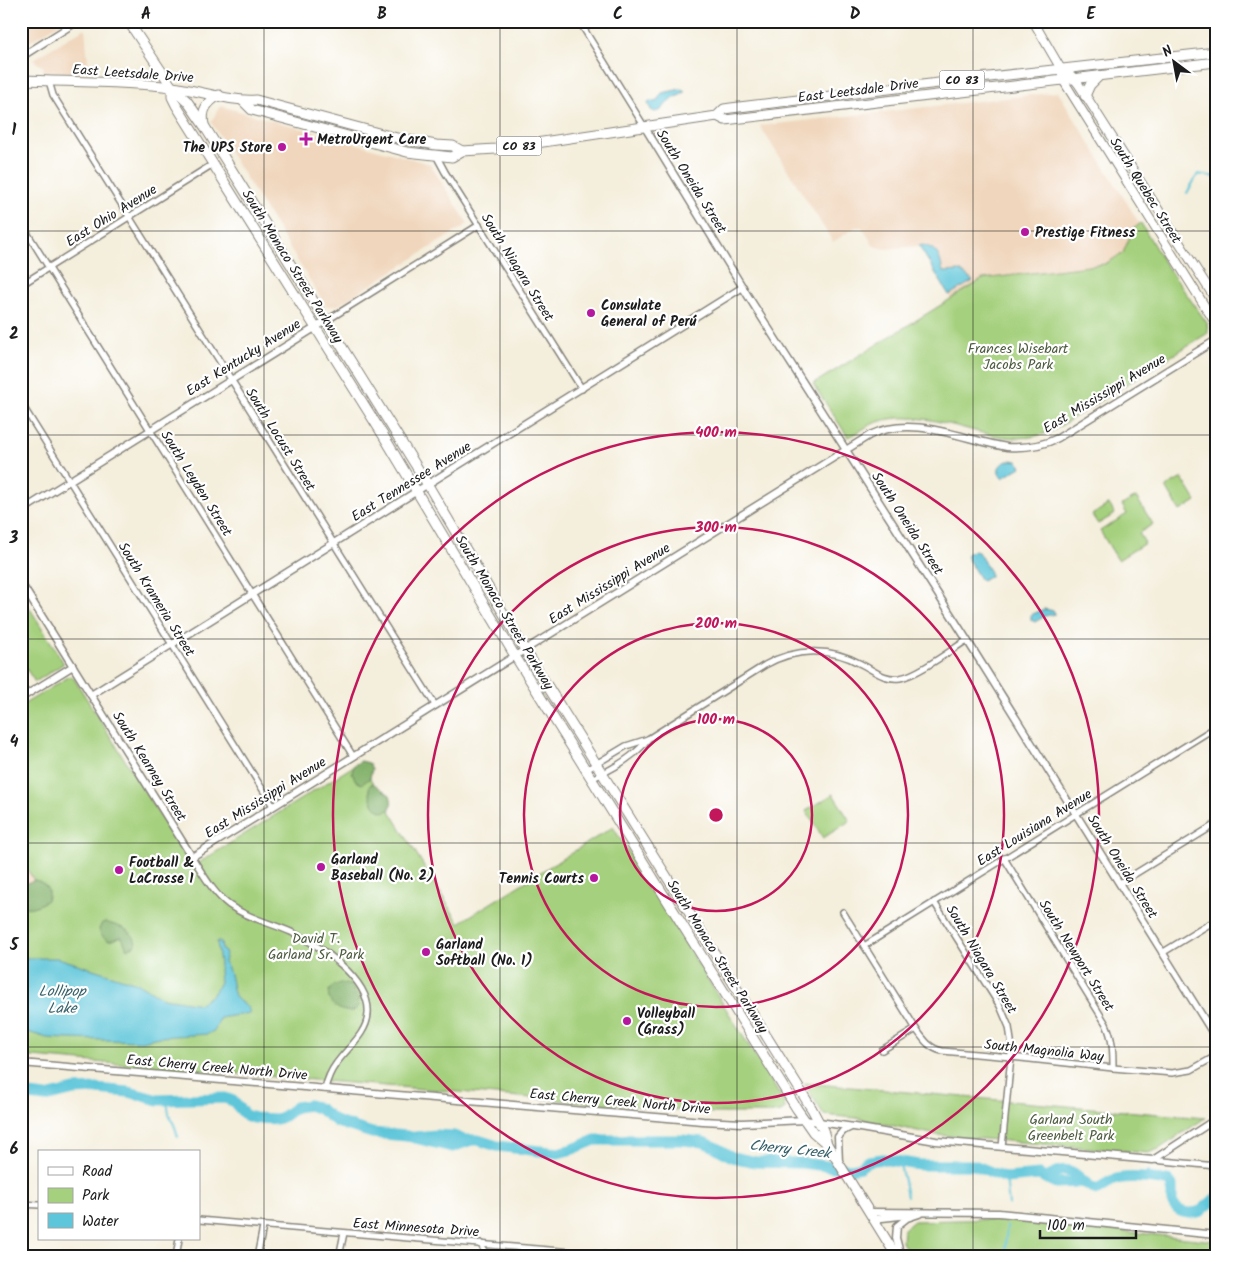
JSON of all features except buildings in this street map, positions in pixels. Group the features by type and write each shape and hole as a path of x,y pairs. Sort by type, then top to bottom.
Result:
{"main road":[{"name":"South Monaco Street Parkway","path":"128,21 172,87 187,101 205,127 326,320 428,485 525,650 820,1122 827,1144 899,1257"},
{"name":"South Quebec Street","path":"1033,21 1061,69 1063,80 1216,324"},
{"name":"CO 83","path":"1061,69 1216,52"},
{"name":"CO 83","path":"1063,80 1216,62"},
{"name":"East Leetsdale Drive","path":"717,116 724,109 731,108 1061,69"},
{"name":"South Quebec Street","path":"1061,69 1074,78 1216,300"},
{"path":"1086,96 1092,82 1100,76"},
{"name":"East Leetsdale Drive","path":"21,80 172,87 242,101 256,100 397,138 452,146 462,151"},
{"name":"East Leetsdale Drive","path":"242,101 252,110 407,152 452,156 462,151 496,149 717,116 725,120 1063,80"},
{"name":"South Monaco Street Parkway","path":"172,87 174,102 418,491 515,656 591,779 805,1120 813,1132 827,1144"},
{"path":"205,127 203,116 205,107 209,101 219,95"}],"street":[{"path":"21,57 78,21"},
{"name":"South Oneida Street","path":"579,21 743,287 1216,1038"},
{"name":"South Locust Street","path":"49,81 53,95 435,705"},
{"name":"South Niagara Street","path":"439,156 438,159 445,172 582,388"},
{"name":"East Ohio Avenue","path":"21,285 213,164"},
{"name":"South Leyden Street","path":"21,223 353,756"},
{"name":"East Kentucky Avenue","path":"21,511 479,225"},
{"name":"East Tennessee Avenue","path":"91,695 743,287"},
{"name":"East Mississippi Avenue","path":"192,857 876,432 905,427 927,429 1007,446 1029,447 1046,443 1063,435 1216,340"},
{"name":"South Krameria Street","path":"21,403 273,806"},
{"name":"South Kearney Street","path":"21,583 215,891 228,904 243,913 289,931 305,940 337,962 359,984 368,1005 368,1019 358,1037 333,1068 325,1089"},
{"path":"591,779 603,774 635,752 648,739 765,665 785,656 807,652 835,654 857,662 881,676 897,678 911,675 967,640"},
{"path":"21,698 72,666"},
{"name":"East Louisiana Avenue","path":"864,946 1216,727"},
{"path":"586,770 626,746 648,739"},
{"path":"1120,883 1216,824"},
{"name":"South Newport Street","path":"1004,858 1106,1024 1113,1048 1113,1068"},
{"name":"South Niagara Street","path":"934,902 1005,1016 1011,1035 1011,1057 1002,1147"},
{"name":"South Magnolia Way","path":"843,912 916,1029 933,1049 1113,1068 1182,1072 1195,1068 1216,1056"},
{"path":"1162,953 1216,920"},
{"path":"882,1050 916,1029"},
{"name":"East Cherry Creek North Drive","path":"21,1063 703,1121 742,1123 805,1120 928,1140 1216,1166"},
{"path":"1153,1160 1216,1119"},
{"path":"840,1165 837,1144 841,1133 854,1127"},
{"path":"21,1204 38,1205"},
{"path":"871,1215 930,1212 999,1213 1216,1235"},
{"path":"899,1257 896,1238 897,1226 907,1218 930,1212"},
{"name":"East Minnesota Drive","path":"200,1220 263,1227 480,1243 586,1255 631,1257"},
{"path":"256,1257 263,1227"},
{"path":"339,1257 344,1233"},
{"path":"176,1257 179,1240"},
{"path":"480,1243 488,1257"}],"shaded area":[{"path":"21,21 63,21 21,47"},
{"path":"85,28 89,73 43,71 44,67 34,59"},
{"path":"1058,92 1140,224 1132,229 1123,253 1105,264 983,279 951,298 919,246 885,249 874,246 862,227 856,227 833,242 760,126"},
{"path":"220,106 430,164 468,224 337,306 326,306 211,122"},
{"path":"21,859 34,880 21,888"}],"green space":[{"name":"Frances Wisebart Jacobs Park","path":"1141,223 1163,261 1207,323 1208,333 1054,430 1036,436 1018,438 981,433 927,419 898,418 873,424 848,437 813,384 983,279 1105,264 1123,253 1133,229"},
{"path":"1182,478 1196,501 1180,511 1166,487"},
{"path":"1136,497 1153,524 1139,533 1145,543 1118,560 1100,531 1127,514 1122,505"},
{"path":"1109,504 1115,514 1098,524 1092,515"},
{"path":"21,594 63,662 63,664 35,682 21,661"},
{"name":"David T. Garland Sr. Park","path":"70,676 73,677 192,867 360,762 459,923 613,827 784,1102 785,1109 781,1112 772,1113 715,1113 21,1056 21,888 34,880 21,859 21,706"},
{"path":"361,761 369,763 372,769 370,778 362,784 356,781 352,773 354,765"},
{"path":"371,784 374,784 390,795 391,803 387,811 383,812 374,805 369,787"},
{"path":"833,794 850,821 823,838 806,811"},
{"path":"35,880 42,883 48,890 47,900 31,907 21,906 21,885"},
{"path":"105,922 129,932 136,945 127,949 122,937 107,940 101,935 99,929 102,923"},
{"path":"341,983 350,985 358,998 359,1006 354,1011 340,1009 330,1001 328,996 329,990"},
{"name":"Garland South Greenbelt Park","path":"804,1083 1205,1118 1159,1149 1148,1153 937,1135 856,1118 824,1115"},
{"path":"1000,1219 1216,1241 1216,1257 911,1257 902,1242 903,1230 914,1221"}],"water":[{"path":"684,90 684,93 670,100 661,110 655,112 651,110 649,101 656,102 662,93"},
{"path":"923,245 936,252 940,258 943,272 960,271 973,281 949,295 919,246"},
{"path":"1011,460 1018,461 1021,467 1002,478 999,471 1000,466"},
{"path":"975,550 990,572 990,576 982,581 966,556"},
{"path":"1044,609 1054,611 1055,614 1045,616 1035,622 1031,620 1031,615"},
{"name":"Lollipop Lake","path":"217,942 221,942 222,950 226,953 224,962 230,974 235,996 247,1007 250,1013 220,1018 215,1030 208,1034 159,1037 142,1041 47,1038 21,1030 21,958 58,958 137,983 163,998 200,1004 214,993 220,982"}],"waterway":[{"path":"1187,193 1198,174 1216,177"},
{"name":"Cherry Creek","path":"21,1094 46,1097 74,1090 96,1089 129,1092 158,1100 225,1098 233,1101 245,1115 254,1118 277,1119 296,1107 309,1105 320,1109 337,1122 372,1133 407,1136 452,1147 471,1140"},
{"path":"167,1101 169,1114 178,1137"},
{"name":"Cherry Creek","path":"415,1137 454,1136 464,1140 478,1140 497,1146 558,1153 595,1140 682,1140 703,1142 732,1157 756,1162 802,1163 851,1169 860,1167 868,1161 883,1159 919,1165 974,1165 1006,1178 1039,1175 1056,1183 1079,1182 1087,1184"},
{"path":"899,1161 907,1197"},
{"name":"Cherry Creek","path":"1047,1179 1064,1170 1069,1171 1097,1190 1111,1181 1124,1178 1169,1181 1172,1185 1172,1202 1174,1206 1180,1211 1188,1213 1201,1211 1216,1198"},
{"name":"Cherry Creek","path":"1142,1178 1148,1171"},
{"path":"1006,1178 1009,1205"},
{"path":"1007,1226 1005,1249 1007,1257"}],"place":[{"name":"MetroUrgent Care","path":"306,139"},
{"name":"The UPS Store","path":"282,147"},
{"name":"Prestige Fitness","path":"1025,232"},
{"name":"Consulate General of Perú","path":"591,313"},
{"name":"Garland Baseball (No. 2)","path":"321,867"},
{"name":"Football & LaCrosse 1","path":"119,870"},
{"name":"Tennis Courts","path":"594,878"},
{"name":"Garland Softball (No. 1)","path":"426,952"},
{"name":"Volleyball (Grass)","path":"627,1021"}]}
